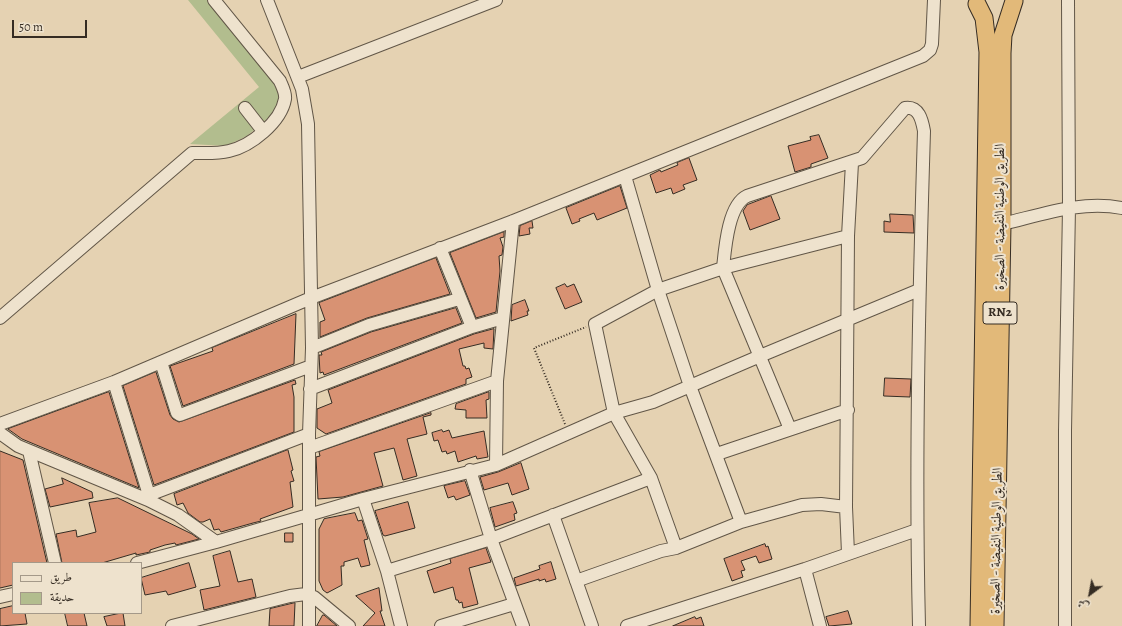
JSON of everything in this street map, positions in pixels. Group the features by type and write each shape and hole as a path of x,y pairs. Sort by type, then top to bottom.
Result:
{"highway":[{"path":"976,2 987,13 1000,14 1006,12 1014,1"},
{"name":"الطريق الوطنية النفيضة - الصخيرة","path":"995,626 1002,224 1002,53 1003,35 1014,1"},
{"name":"الطريق الوطنية النفيضة - الصخيرة","path":"976,2 984,18 988,52 978,626"}],"street":[{"path":"0,318 192,153 229,151 247,144 263,131 280,113 286,97 280,81 214,0"},
{"path":"267,0 298,77 305,101 308,124 312,298 308,514 310,595 309,626"},
{"path":"298,77 496,0"},
{"path":"0,424 114,382 312,298 513,221 923,56 930,50 932,44 934,0"},
{"path":"1065,626 1065,415 1069,208 1068,0"},
{"path":"245,108 263,131"},
{"path":"790,429 723,268 725,246 733,211 742,198 852,163 862,158 905,108 917,110 922,120 924,131 919,290 917,530 919,626"},
{"path":"848,553 846,507 848,410 848,236 852,163"},
{"path":"625,176 658,290 690,386 717,454 741,522"},
{"path":"1002,224 1069,208 1108,206 1122,208"},
{"path":"496,465 497,381 513,221"},
{"path":"676,548 651,478 614,412 595,324 658,290 723,268 848,236"},
{"path":"440,248 459,299 472,327"},
{"path":"141,562 216,542 308,514 470,470 496,465 614,412 653,402 919,290"},
{"path":"312,348 368,325 459,299"},
{"path":"310,389 472,327 503,318"},
{"path":"161,362 177,413 180,415 311,366"},
{"path":"309,448 497,381"},
{"path":"114,382 149,498"},
{"path":"717,454 848,410"},
{"path":"0,433 10,441 29,451 149,498 178,515 216,542"},
{"path":"149,498 309,434"},
{"path":"29,451 55,562"},
{"path":"470,470 491,539 523,626"},
{"path":"387,571 491,539 651,478"},
{"path":"363,499 387,571 401,626"},
{"path":"576,582 661,551 676,548 741,522 802,505 821,504 846,507"},
{"path":"553,515 592,626"},
{"path":"627,626 806,569 917,530"},
{"path":"806,569 819,626"},
{"path":"0,597 12,594"},
{"path":"173,626 290,596 310,595 318,599 349,626"},
{"path":"441,626 514,604"}],"path":[{"path":"569,433 534,348 595,324"}],"green space":[{"path":"188,0 207,0 276,85 280,98 275,112 247,136 226,146 190,144 259,87"}],"building":[{"path":"819,135 828,158 811,164 811,167 795,172 788,146 811,140 810,137"},
{"path":"689,158 697,180 683,185 685,189 673,194 671,188 656,193 650,175 660,170 661,172 678,165 677,163"},
{"path":"620,186 627,208 597,220 594,213 579,219 580,221 572,224 566,208"},
{"path":"771,196 780,219 750,230 743,211 747,205"},
{"path":"890,214 913,215 914,233 884,232 884,221 890,222"},
{"path":"532,221 533,228 529,228 530,234 519,236 520,226"},
{"path":"504,232 504,237 500,238 503,247 502,255 499,256 500,271 496,312 476,318 450,253"},
{"path":"436,258 450,294 367,318 320,337 320,322 325,320 319,303"},
{"path":"565,284 567,287 574,284 582,302 565,309 556,288"},
{"path":"525,300 529,311 527,311 528,315 511,321 512,305"},
{"path":"456,308 462,323 324,375 323,372 320,373 319,355 322,355 321,352 371,332"},
{"path":"296,314 294,364 183,406 170,366 213,351 212,348"},
{"path":"494,329 493,349 484,348 484,343 459,349 463,366 465,366 466,369 469,368 472,377 466,379 466,384 326,434 317,428 317,409 332,403 328,390 474,334"},
{"path":"156,372 170,415 173,419 179,422 295,380 296,384 292,385 294,397 294,432 154,485 123,386"},
{"path":"885,378 911,379 910,397 884,396"},
{"path":"109,392 139,488 22,439 8,429"},
{"path":"489,392 489,399 486,400 487,418 466,418 466,410 455,409 456,404"},
{"path":"431,413 431,415 423,417 427,434 407,439 417,476 403,480 394,448 374,453 383,486 343,497 318,499 316,457 320,456 319,452"},
{"path":"442,430 443,432 449,430 452,438 484,431 488,457 477,459 476,456 458,462 455,451 447,454 446,451 442,452 438,440 434,441 432,433"},
{"path":"288,450 294,481 290,482 293,507 260,519 261,521 221,532 219,529 214,530 210,519 200,522 188,513 183,503 177,505 174,494"},
{"path":"0,451 23,460 47,562 12,562 12,585 0,588"},
{"path":"521,463 529,489 512,495 508,483 484,490 480,477"},
{"path":"62,478 92,492 93,498 50,507 45,489 63,484"},
{"path":"465,481 470,495 456,500 454,496 448,498 444,486"},
{"path":"118,498 192,534 199,539 176,545 175,543 165,545 150,550 150,552 136,555 136,553 105,562 62,562 56,534 76,530 77,537 96,532 89,503"},
{"path":"408,502 415,528 385,536 383,535 375,511"},
{"path":"513,502 517,513 514,514 515,520 495,527 490,508"},
{"path":"355,513 358,521 362,520 368,539 364,540 370,565 361,567 358,558 344,562 344,566 341,566 342,585 327,593 323,590 319,581 319,529 324,519"},
{"path":"285,533 293,533 293,542 285,542"},
{"path":"765,544 766,547 768,546 772,559 759,563 756,556 741,561 745,570 741,571 743,577 732,581 724,559"},
{"path":"486,548 491,562 469,568 478,604 463,608 462,602 459,603 458,600 456,600 453,587 434,593 427,571 451,563 450,559"},
{"path":"230,551 238,582 252,579 256,597 204,610 200,590 220,586 213,556"},
{"path":"551,562 556,579 546,582 545,579 539,581 539,579 516,586 514,578 540,569 539,566"},
{"path":"189,563 196,587 168,595 166,591 145,595 142,578"},
{"path":"379,588 382,611 380,611 385,626 363,626 375,613 356,596"},
{"path":"295,603 294,626 269,626 270,609"},
{"path":"12,606 12,614 25,614 27,624 0,626 0,609"},
{"path":"848,611 852,624 829,626 826,617"},
{"path":"65,614 84,614 87,626 68,626"},
{"path":"123,614 125,626 107,626 104,617"},
{"path":"324,615 337,626 317,626"},
{"path":"695,617 696,619 701,617 704,626 673,626"}]}
